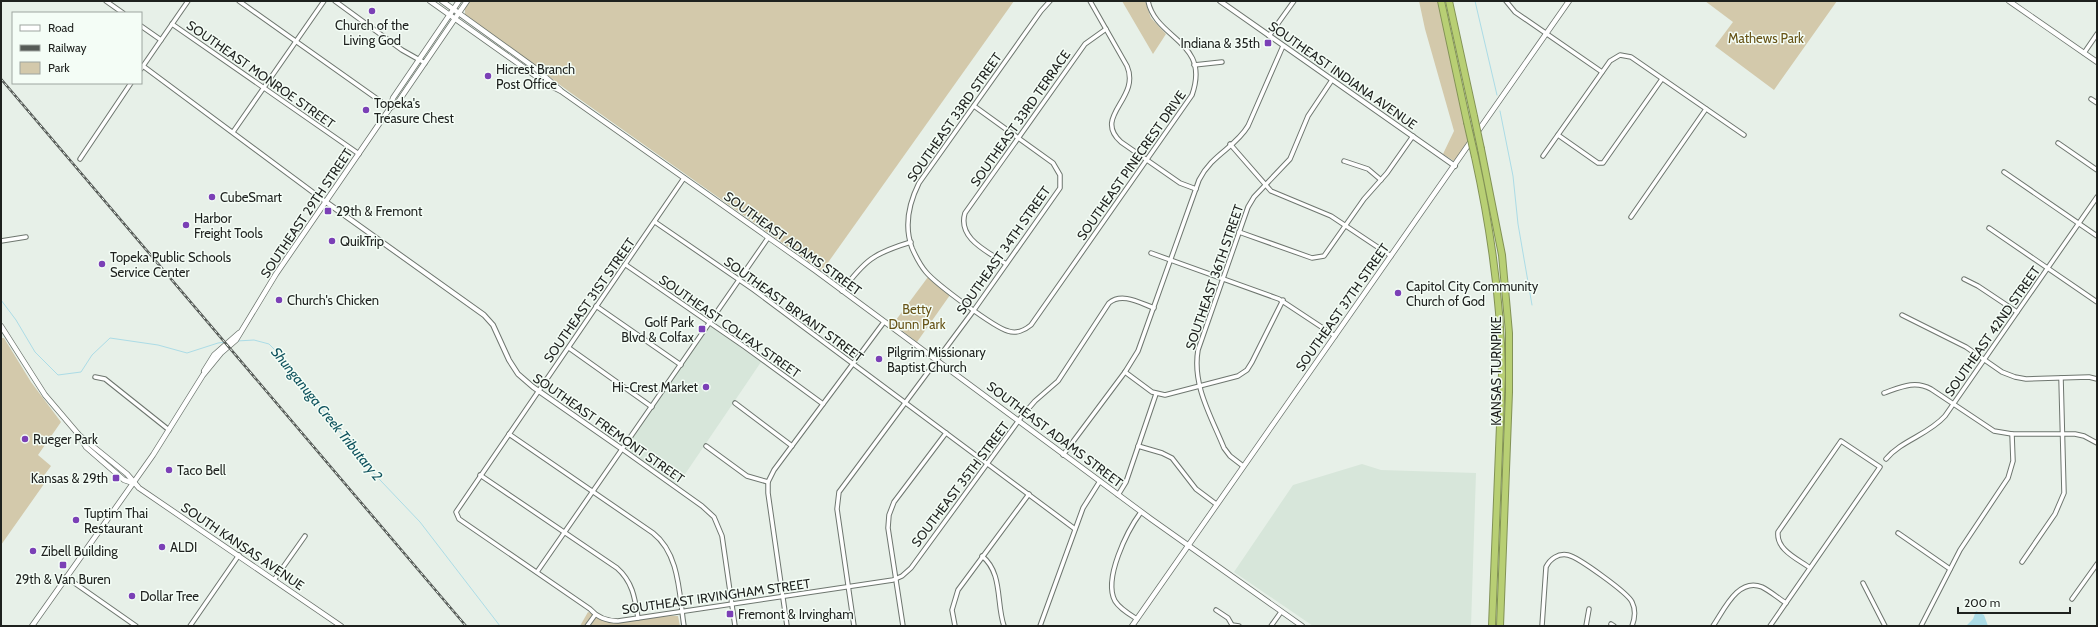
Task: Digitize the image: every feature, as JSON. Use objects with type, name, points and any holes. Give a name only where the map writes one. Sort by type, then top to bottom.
[{"type":"highway","name":"KANSAS TURNPIKE","points":[[1441,1],[1494,252],[1502,338],[1502,374],[1492,626]]},
{"type":"highway","name":"KANSAS TURNPIKE","points":[[1449,1],[1501,249],[1509,333],[1509,392],[1500,626]]},
{"type":"main road","name":"SOUTHEAST ADAMS STREET","points":[[430,1],[547,84],[561,91],[842,291],[1187,546],[1302,626]]},
{"type":"main road","name":"SOUTHEAST ADAMS STREET","points":[[442,1],[535,68],[556,84],[561,91]]},
{"type":"main road","name":"SOUTHEAST 29TH STREET","points":[[32,626],[133,483],[169,430],[203,375],[221,353],[236,340],[276,274],[390,108],[393,98],[459,1]]},
{"type":"main road","name":"SOUTHEAST 29TH STREET","points":[[390,108],[398,102],[468,1]]},
{"type":"main road","name":"SOUTHEAST 37TH STREET","points":[[1132,626],[1216,504],[1570,1]]},
{"type":"main road","points":[[2009,1],[2097,62]]},
{"type":"main road","name":"SOUTH KANSAS AVENUE","points":[[1,326],[45,395],[79,435],[127,474],[133,483],[341,626]]},
{"type":"street","points":[[106,1],[122,12]]},
{"type":"street","points":[[188,1],[142,68],[233,132],[326,202]]},
{"type":"street","points":[[239,1],[390,108]]},
{"type":"street","points":[[233,132],[324,1]]},
{"type":"street","points":[[335,1],[402,50],[425,63]]},
{"type":"street","name":"SOUTHEAST 33RD STREET","points":[[1017,332],[1008,331],[1001,328],[974,310],[927,273],[917,258],[911,242],[909,215],[915,191],[1041,11],[1050,1]]},
{"type":"street","points":[[1090,1],[1126,66],[1130,80],[1127,93],[1113,116],[1112,130],[1121,142],[1180,183],[1196,189]]},
{"type":"street","name":"SOUTHEAST PINECREST DRIVE","points":[[1017,332],[1031,325],[1191,98],[1195,82],[1194,65],[1184,45],[1157,21],[1148,1]]},
{"type":"street","name":"SOUTHEAST INDIANA AVENUE","points":[[1220,1],[1455,166]]},
{"type":"street","points":[[1269,36],[1294,1]]},
{"type":"street","points":[[1506,1],[1515,12],[1602,72]]},
{"type":"street","name":"SOUTHEAST MONROE STREET","points":[[172,24],[359,154]]},
{"type":"street","points":[[142,27],[161,40]]},
{"type":"street","name":"SOUTHEAST 33RD TERRACE","points":[[1006,264],[971,239],[964,227],[966,211],[1085,44],[1106,29]]},
{"type":"street","points":[[2084,53],[2097,34]]},
{"type":"street","points":[[1063,455],[1125,372],[1138,352],[1202,173],[1210,162],[1242,135],[1248,126],[1284,46]]},
{"type":"street","points":[[1543,156],[1613,58],[1624,55],[1631,57],[1744,135]]},
{"type":"street","points":[[1194,65],[1222,62]]},
{"type":"street","points":[[1558,135],[1600,164],[1606,161],[1662,79]]},
{"type":"street","name":"SOUTHEAST 36TH STREET","points":[[1243,466],[1230,456],[1224,448],[1199,387],[1196,370],[1198,350],[1238,232],[1251,201],[1290,160],[1308,116],[1332,80]]},
{"type":"street","points":[[80,159],[130,84]]},
{"type":"street","points":[[2091,99],[2097,103]]},
{"type":"street","points":[[974,106],[1018,138]]},
{"type":"street","points":[[1631,217],[1706,109]]},
{"type":"street","points":[[1238,232],[1318,259],[1328,253],[1364,199],[1381,180],[1413,136]]},
{"type":"street","name":"SOUTHEAST 34TH STREET","points":[[854,626],[837,509],[839,492],[974,310],[1058,192],[1061,179],[1058,170],[1053,163],[1018,138]]},
{"type":"street","points":[[2058,143],[2097,170]]},
{"type":"street","points":[[1230,144],[1264,186],[1278,196],[1326,213],[1347,225],[1391,256]]},
{"type":"street","points":[[1344,161],[1368,169],[1381,180]]},
{"type":"street","points":[[2004,172],[2097,236]]},
{"type":"street","name":"SOUTHEAST 31ST STREET","points":[[456,512],[684,178]]},
{"type":"street","name":"SOUTHEAST 42ND STREET","points":[[1886,459],[1902,444],[1937,424],[1953,405],[2097,197]]},
{"type":"street","name":"SOUTHEAST FREMONT STREET","points":[[326,202],[484,315],[493,325],[513,367],[538,391],[702,506],[714,517],[722,536],[735,626]]},
{"type":"street","name":"SOUTHEAST BRYANT STREET","points":[[655,222],[739,280],[1029,494],[1074,529]]},
{"type":"street","points":[[1989,228],[2097,302]]},
{"type":"street","points":[[3,240],[26,238]]},
{"type":"street","points":[[537,572],[594,492],[622,449],[768,238]]},
{"type":"street","points":[[842,291],[856,272],[874,256],[885,250],[911,242]]},
{"type":"street","points":[[1151,253],[1283,300],[1335,336]]},
{"type":"street","name":"SOUTHEAST COLFAX STREET","points":[[626,265],[823,404]]},
{"type":"street","points":[[1964,279],[1978,286],[2017,312]]},
{"type":"street","name":"SOUTHEAST 35TH STREET","points":[[896,579],[911,568],[1031,405],[1058,381],[1111,302],[1117,298],[1124,298],[1154,308]]},
{"type":"street","points":[[1125,372],[1156,394],[1168,395],[1234,378],[1247,370],[1283,300]]},
{"type":"street","points":[[596,306],[681,365]]},
{"type":"street","points":[[1902,314],[1966,347],[2002,372],[2015,377],[2089,377],[2097,379]]},
{"type":"street","points":[[787,626],[772,532],[768,482],[774,470],[884,322]]},
{"type":"street","points":[[569,348],[652,407]]},
{"type":"street","points":[[95,377],[105,379],[169,430]]},
{"type":"street","points":[[2022,562],[2056,514],[2062,500],[2064,485],[2060,378]]},
{"type":"street","points":[[1884,394],[1904,385],[1920,385],[1929,388],[1989,428],[2012,434],[2062,432],[2084,436],[2097,443]]},
{"type":"street","points":[[1118,495],[1126,482],[1156,394]]},
{"type":"street","points":[[735,403],[792,446]]},
{"type":"street","points":[[903,626],[888,528],[890,511],[894,502],[946,433]]},
{"type":"street","points":[[509,434],[654,533],[667,547],[675,566],[684,626]]},
{"type":"street","points":[[1921,626],[1967,538],[2008,478],[2013,460],[2012,434]]},
{"type":"street","points":[[1770,626],[1880,467],[1841,441],[1780,529],[1778,539],[1781,546],[1810,568]]},
{"type":"street","points":[[706,446],[747,476],[768,482]]},
{"type":"street","points":[[1138,446],[1162,453],[1172,458],[1196,489],[1216,504]]},
{"type":"street","points":[[480,475],[617,568],[626,577],[633,589],[638,618]]},
{"type":"street","points":[[1040,626],[1074,529],[1085,503],[1100,482]]},
{"type":"street","points":[[955,626],[952,610],[956,594],[982,556],[1029,494]]},
{"type":"street","name":"SOUTHEAST IRVINGHAM STREET","points":[[456,512],[459,519],[537,572],[595,615],[612,621],[732,605],[896,579]]},
{"type":"street","points":[[1137,619],[1117,603],[1111,586],[1113,574],[1128,532],[1141,512]]},
{"type":"street","points":[[1898,533],[1950,569]]},
{"type":"street","points":[[274,580],[305,536]]},
{"type":"street","points":[[190,626],[239,555]]},
{"type":"street","points":[[1542,626],[1546,567],[1551,560],[1563,555],[1575,558],[1625,593],[1634,609],[1632,626]]},
{"type":"street","points":[[982,556],[990,563],[994,572],[1004,626]]},
{"type":"street","points":[[2072,599],[2097,564]]},
{"type":"street","points":[[66,577],[136,626]]},
{"type":"street","points":[[1863,583],[1885,626]]},
{"type":"street","points":[[1713,626],[1736,592],[1747,586],[1762,587],[1786,603]]},
{"type":"street","points":[[1586,626],[1589,609]]},
{"type":"street","points":[[1216,610],[1228,618],[1232,626],[1238,626]]},
{"type":"street","points":[[1271,626],[1281,612]]},
{"type":"street","points":[[587,626],[595,615]]},
{"type":"shaded area","points":[[712,327],[761,362],[677,486],[626,448],[708,328]]},
{"type":"shaded area","points":[[1362,464],[1381,470],[1476,473],[1471,626],[1313,626],[1234,572],[1293,485]]},
{"type":"green space","points":[[470,1],[1014,1],[822,271],[571,93],[465,15],[465,8]]},
{"type":"green space","points":[[1122,1],[1145,1],[1151,18],[1166,34],[1153,54]]},
{"type":"green space","points":[[1419,1],[1438,1],[1469,141],[1454,161],[1443,154],[1454,131],[1425,29]]},
{"type":"green space","name":"Mathews Park","points":[[1705,1],[1837,1],[1774,90],[1715,46],[1733,22]]},
{"type":"green space","name":"Betty Dunn Park","points":[[928,277],[950,295],[917,342],[893,324]]},
{"type":"green space","name":"Rueger Park","points":[[1,338],[4,338],[31,382],[61,422],[38,455],[51,466],[40,481],[44,484],[1,545]]},
{"type":"green space","points":[[588,612],[624,620],[678,616],[680,626],[580,626]]},
{"type":"water","points":[[1976,611],[1984,615],[1988,626],[1966,626],[1973,619]]},
{"type":"waterway","points":[[1475,1],[1497,95]]},
{"type":"waterway","points":[[1500,111],[1513,176],[1518,224],[1532,305]]},
{"type":"waterway","name":"Shunganuga Creek Tributary 2","points":[[1,300],[16,320],[35,352],[58,375],[81,372],[92,355],[110,338],[158,345],[187,353],[218,343],[226,342]]},
{"type":"waterway","name":"Shunganuga Creek Tributary 2","points":[[237,341],[254,340],[269,344],[285,360],[362,461],[420,522],[500,626]]},
{"type":"railway","points":[[1,79],[466,626]]},
{"type":"place","name":"Church of the Living God","points":[[372,11]]},
{"type":"place","name":"Indiana & 35th","points":[[1268,43]]},
{"type":"place","name":"Hicrest Branch Post Office","points":[[488,76]]},
{"type":"place","name":"Topeka's Treasure Chest","points":[[366,110]]},
{"type":"place","name":"CubeSmart","points":[[212,197]]},
{"type":"place","name":"29th & Fremont","points":[[328,211]]},
{"type":"place","name":"Harbor Freight Tools","points":[[186,225]]},
{"type":"place","name":"QuikTrip","points":[[332,241]]},
{"type":"place","name":"Topeka Public Schools Service Center","points":[[102,264]]},
{"type":"place","name":"Capitol City Community Church of God","points":[[1398,293]]},
{"type":"place","name":"Church's Chicken","points":[[279,300]]},
{"type":"place","name":"Golf Park Blvd & Colfax","points":[[702,329]]},
{"type":"place","name":"Pilgrim Missionary Baptist Church","points":[[879,359]]},
{"type":"place","name":"Hi-Crest Market","points":[[706,387]]},
{"type":"place","name":"Rueger Park","points":[[25,439]]},
{"type":"place","name":"Taco Bell","points":[[169,470]]},
{"type":"place","name":"Kansas & 29th","points":[[116,478]]},
{"type":"place","name":"Tuptim Thai Restaurant","points":[[76,520]]},
{"type":"place","name":"ALDI","points":[[162,547]]},
{"type":"place","name":"Zibell Building","points":[[33,551]]},
{"type":"place","name":"29th & Van Buren","points":[[63,565]]},
{"type":"place","name":"Dollar Tree","points":[[132,596]]},
{"type":"place","name":"Fremont & Irvingham","points":[[730,614]]}]
